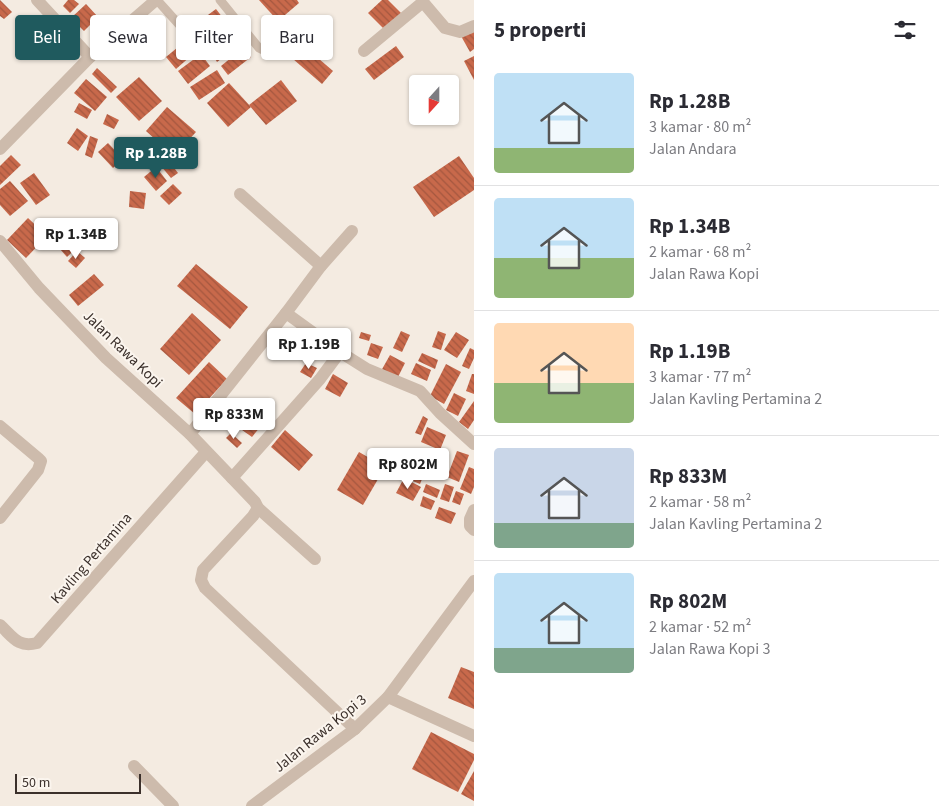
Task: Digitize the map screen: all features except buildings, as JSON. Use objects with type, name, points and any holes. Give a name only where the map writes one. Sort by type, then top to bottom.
[{"type":"street","points":[[0,149],[90,57],[37,0]]},
{"type":"street","points":[[139,15],[157,0]]},
{"type":"street","points":[[364,51],[424,2],[445,28],[460,32],[474,26]]},
{"type":"street","points":[[240,194],[321,266]]},
{"type":"street","points":[[190,434],[321,266],[352,231]]},
{"type":"street","name":"Jalan Rawa Kopi","points":[[0,241],[39,288],[106,358],[190,434],[202,456],[232,478],[255,502],[258,508],[315,559]]},
{"type":"street","points":[[286,313],[367,369],[420,391],[440,413],[474,444]]},
{"type":"street","points":[[232,478],[320,379],[340,352]]},
{"type":"street","points":[[0,426],[41,462],[38,470],[0,518]]},
{"type":"street","name":"Kavling Pertamina","points":[[0,625],[20,643],[28,645],[37,643],[202,456]]},
{"type":"street","points":[[258,508],[253,516],[203,570],[201,580],[205,588],[355,729]]},
{"type":"street","points":[[474,510],[470,519],[470,526],[474,530]]},
{"type":"street","name":"Jalan Rawa Kopi 3","points":[[252,806],[355,729],[388,698],[474,581]]},
{"type":"street","points":[[388,698],[474,736]]},
{"type":"street","points":[[134,766],[173,806]]},
{"type":"lane","points":[[157,0],[176,21]]},
{"type":"lane","points":[[220,0],[261,49]]}]
